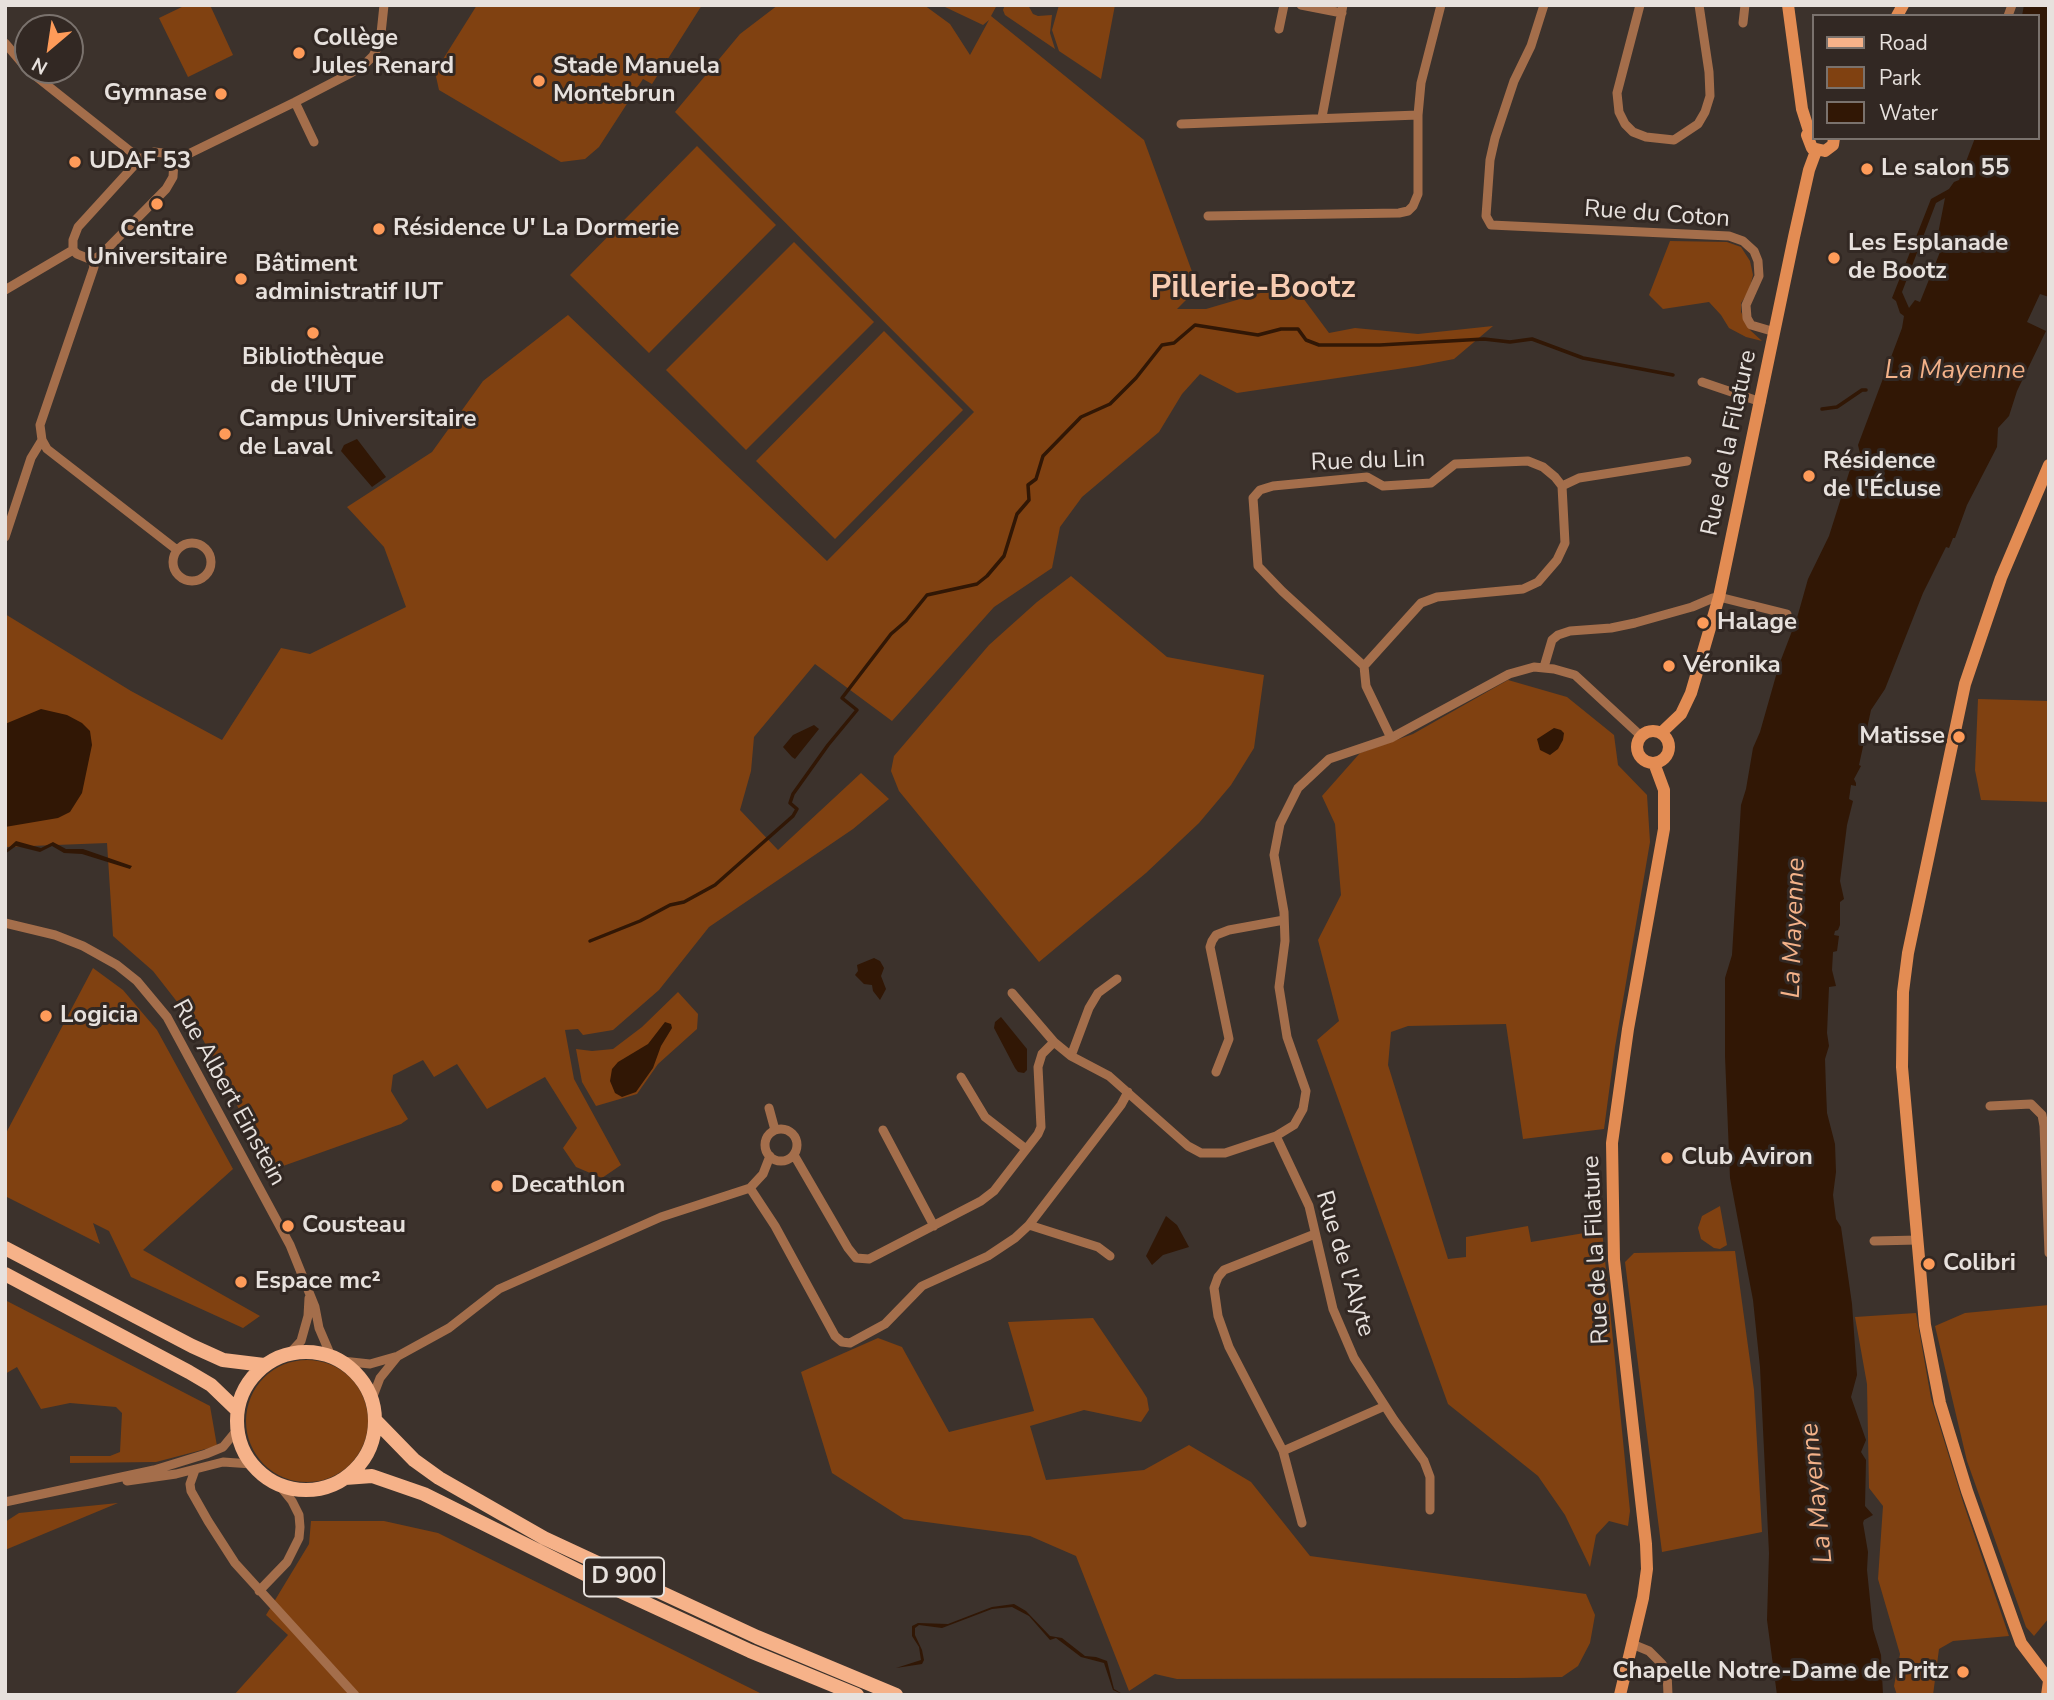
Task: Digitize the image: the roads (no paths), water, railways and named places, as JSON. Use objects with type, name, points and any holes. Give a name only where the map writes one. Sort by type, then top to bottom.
[{"type":"main road","points":[[5,1248],[192,1346],[223,1360],[264,1365]]},
{"type":"main road","points":[[5,1274],[189,1371],[211,1385],[237,1410]]},
{"type":"main road","points":[[318,1352],[336,1359],[360,1377],[372,1399],[376,1421],[372,1443],[362,1463],[345,1478],[330,1486],[313,1490],[295,1490],[264,1476],[242,1448],[237,1430],[237,1410],[251,1377],[264,1365],[290,1353],[318,1352]]},
{"type":"main road","name":"D 900","points":[[376,1421],[414,1460],[439,1478],[544,1538],[757,1637],[896,1695]]},
{"type":"main road","name":"D 900","points":[[345,1478],[372,1476],[424,1493],[611,1587],[750,1651],[857,1695]]},
{"type":"street","points":[[174,161],[351,73],[373,56],[380,44],[384,5]]},
{"type":"street","points":[[1279,29],[1284,5]]},
{"type":"street","points":[[1301,5],[1342,9],[1322,117]]},
{"type":"street","points":[[1208,216],[1408,211],[1417,201],[1418,194],[1418,115],[1421,83],[1441,5]]},
{"type":"street","name":"Rue du Coton","points":[[1544,5],[1495,138],[1490,160],[1486,216],[1491,225],[1729,236],[1743,241],[1754,251],[1759,276],[1746,305],[1746,318],[1751,325],[1775,332]]},
{"type":"street","points":[[1640,5],[1617,93],[1619,112],[1633,132],[1646,137],[1674,140],[1698,124],[1710,96],[1699,5]]},
{"type":"street","points":[[1743,23],[1745,5]]},
{"type":"street","points":[[1788,5],[1801,109],[1811,128],[1807,140],[1816,151],[1829,149],[1833,140]]},
{"type":"street","points":[[46,84],[140,159]]},
{"type":"street","points":[[295,102],[314,142]]},
{"type":"street","points":[[1181,124],[1418,115]]},
{"type":"street","name":"Rue de la Filature","points":[[1661,733],[1681,714],[1691,693],[1719,597],[1809,170],[1816,151]]},
{"type":"street","points":[[73,250],[73,240],[78,227],[140,159],[145,155],[163,153],[174,161]]},
{"type":"street","points":[[73,250],[83,258],[92,260],[101,255],[166,189],[173,177],[174,161]]},
{"type":"street","points":[[5,290],[73,250]]},
{"type":"street","points":[[92,260],[94,267],[40,425],[42,440],[47,449],[177,550]]},
{"type":"street","points":[[1702,382],[1760,402]]},
{"type":"street","points":[[5,537],[31,458],[42,440]]},
{"type":"street","name":"Rue du Lin","points":[[1364,666],[1258,566],[1253,498],[1260,490],[1273,486],[1367,477],[1383,486],[1431,483],[1455,464],[1528,461],[1543,467],[1562,486]]},
{"type":"street","points":[[1391,738],[1366,686],[1364,666],[1409,614],[1421,603],[1437,597],[1522,589],[1538,582],[1557,560],[1565,542],[1562,486],[1579,478],[1688,461]]},
{"type":"street","points":[[2047,1695],[2049,1681],[2021,1643],[1967,1490],[1940,1403],[1925,1325],[1902,1067],[1903,992],[1908,953],[1965,684],[2001,578],[2049,465]]},
{"type":"street","points":[[191,543],[206,549],[211,559],[207,575],[198,581],[181,578],[173,565],[177,550],[191,543]]},
{"type":"street","points":[[1545,667],[1552,640],[1558,635],[1570,631],[1635,623],[1719,597],[1787,614]]},
{"type":"street","points":[[1012,993],[1054,1042],[1071,1056],[1109,1076],[1188,1146],[1201,1153],[1225,1153],[1276,1136],[1294,1125],[1303,1109],[1306,1091],[1287,1037],[1279,986],[1285,941],[1274,855],[1280,824],[1298,788],[1329,759],[1391,738],[1523,669],[1545,667],[1575,675],[1641,736]]},
{"type":"street","points":[[1650,731],[1661,733],[1667,739],[1668,752],[1663,759],[1654,763],[1644,760],[1638,751],[1641,736],[1650,731]]},
{"type":"street","name":"Rue de la Filature","points":[[1620,1695],[1647,1569],[1614,1261],[1612,1143],[1628,1029],[1664,829],[1664,790],[1654,763]]},
{"type":"street","points":[[1216,1072],[1229,1039],[1210,947],[1212,941],[1216,935],[1229,930],[1284,920]]},
{"type":"street","name":"Rue Albert Einstein","points":[[5,923],[55,935],[83,946],[117,965],[137,981],[167,1017],[290,1245],[315,1307],[323,1339],[336,1359]]},
{"type":"street","points":[[1071,1056],[1089,1008],[1098,993],[1117,979]]},
{"type":"street","points":[[794,1155],[848,1248],[856,1258],[869,1259],[991,1194],[1041,1127],[1038,1067],[1042,1054],[1054,1042]]},
{"type":"street","points":[[961,1077],[985,1117],[1027,1149]]},
{"type":"street","points":[[750,1188],[775,1226],[835,1336],[842,1342],[850,1343],[886,1324],[922,1286],[988,1255],[1015,1238],[1121,1105],[1128,1092]]},
{"type":"street","points":[[1990,1106],[2031,1104],[2042,1115],[2045,1126],[2049,1253]]},
{"type":"street","points":[[769,1108],[775,1130]]},
{"type":"street","points":[[336,1359],[370,1364],[398,1356],[449,1328],[499,1289],[661,1217],[750,1188],[763,1174],[770,1156],[765,1142],[770,1133],[785,1129],[794,1135],[798,1145],[794,1155],[780,1161],[770,1156]]},
{"type":"street","points":[[883,1130],[934,1226]]},
{"type":"street","name":"Rue de l'Alyte","points":[[1276,1136],[1309,1206],[1333,1309],[1354,1358],[1424,1461],[1430,1477],[1430,1510]]},
{"type":"street","points":[[1028,1225],[1098,1247],[1110,1256]]},
{"type":"street","points":[[1302,1522],[1283,1451],[1229,1348],[1218,1316],[1214,1288],[1218,1276],[1224,1270],[1315,1234]]},
{"type":"street","points":[[1874,1241],[1918,1240]]},
{"type":"street","name":"Rue Albert Einstein","points":[[290,1353],[301,1341],[308,1316],[309,1299],[305,1283]]},
{"type":"street","points":[[372,1399],[380,1378],[398,1356]]},
{"type":"street","points":[[1283,1451],[1385,1406]]},
{"type":"street","points":[[5,1502],[154,1470],[206,1454],[223,1447],[237,1430]]},
{"type":"street","points":[[74,1488],[195,1470],[223,1462],[252,1464]]},
{"type":"street","points":[[195,1470],[190,1484],[191,1491],[235,1563],[355,1695]]},
{"type":"street","points":[[259,1591],[287,1562],[299,1538],[299,1515],[279,1485]]},
{"type":"street","points":[[1632,1644],[1649,1651],[1662,1664],[1667,1672],[1668,1695]]},
{"type":"water","name":"La Mayenne","points":[[2024,5],[2049,5],[2049,297],[2040,294],[2027,322],[2046,331],[2017,391],[2009,416],[1998,428],[1997,447],[1967,505],[1955,538],[1949,548],[1946,547],[1923,593],[1885,689],[1871,710],[1859,765],[1861,766],[1854,779],[1856,786],[1851,785],[1849,799],[1853,801],[1840,881],[1844,899],[1840,902],[1840,925],[1834,935],[1839,936],[1837,951],[1833,952],[1832,970],[1836,986],[1829,987],[1829,1046],[1825,1059],[1827,1113],[1835,1144],[1833,1195],[1836,1219],[1841,1227],[1852,1304],[1857,1375],[1851,1397],[1866,1440],[1861,1452],[1866,1460],[1865,1506],[1873,1515],[1863,1523],[1868,1552],[1867,1570],[1873,1629],[1881,1655],[1883,1695],[1777,1695],[1767,1620],[1769,1553],[1760,1367],[1753,1300],[1730,1178],[1725,1056],[1725,978],[1732,955],[1741,805],[1753,748],[1808,579],[1829,536],[1853,460],[1860,453],[1858,445],[1902,328],[1904,316],[1892,298],[1931,199],[1959,180],[1974,140],[2040,140],[2040,14],[2022,14]],"holes":[[[1945,198],[1937,239],[1944,242],[1920,302],[1915,300],[1909,308],[1902,292],[1936,203]]]},
{"type":"water","points":[[357,439],[386,477],[372,487],[341,451],[344,445]]},
{"type":"water","points":[[41,709],[67,715],[90,731],[92,745],[82,793],[70,812],[58,818],[5,827],[5,724]]},
{"type":"water","points":[[814,725],[819,729],[795,759],[783,747],[793,735]]},
{"type":"water","points":[[1554,728],[1564,733],[1563,740],[1558,749],[1550,755],[1540,750],[1537,739]]},
{"type":"water","points":[[16,841],[41,848],[53,842],[66,849],[83,849],[132,866],[130,869],[82,854],[64,853],[52,846],[40,852],[16,846],[5,854]]},
{"type":"water","points":[[874,958],[880,961],[884,968],[881,976],[886,989],[880,1000],[872,985],[864,984],[855,975],[858,971],[857,965]]},
{"type":"water","points":[[1001,1017],[1027,1049],[1027,1070],[1024,1073],[1015,1068],[994,1028],[995,1022]]},
{"type":"water","points":[[665,1022],[671,1024],[672,1028],[661,1046],[653,1068],[636,1092],[622,1097],[615,1093],[610,1081],[612,1069],[618,1062],[648,1044]]},
{"type":"water","points":[[1166,1216],[1177,1225],[1189,1247],[1163,1255],[1152,1265],[1146,1256]]},
{"type":"water","points":[[1014,1604],[1026,1611],[1050,1636],[1062,1638],[1085,1656],[1107,1661],[1114,1689],[1124,1695],[1113,1690],[1104,1663],[1081,1657],[1056,1638],[1050,1640],[1029,1616],[1012,1607],[992,1609],[942,1628],[919,1625],[915,1628],[915,1635],[922,1650],[922,1664],[896,1668],[921,1660],[919,1647],[912,1636],[912,1626],[918,1623],[948,1624],[992,1607]]},
{"type":"waterway","points":[[590,941],[640,921],[670,905],[684,902],[715,885],[793,816],[797,809],[790,803],[793,794],[857,710],[842,698],[891,634],[906,621],[927,595],[977,584],[987,576],[1004,556],[1017,514],[1029,500],[1028,485],[1036,479],[1043,456],[1081,417],[1110,404],[1136,378],[1162,345],[1174,343],[1195,325],[1258,335],[1281,329],[1298,329],[1306,340],[1319,345],[1380,345],[1484,339],[1510,342],[1532,339],[1583,358],[1673,375]]},
{"type":"waterway","points":[[1822,409],[1837,407],[1866,390]]},
{"type":"place","name":"Collège Jules Renard","points":[[299,53]]},
{"type":"place","name":"Stade Manuela Montebrun","points":[[539,81]]},
{"type":"place","name":"Gymnase","points":[[221,94]]},
{"type":"place","name":"UDAF 53","points":[[75,162]]},
{"type":"place","name":"Le salon 55","points":[[1867,169]]},
{"type":"place","name":"Centre Universitaire","points":[[157,204]]},
{"type":"place","name":"Résidence U' La Dormerie","points":[[379,229]]},
{"type":"place","name":"Les Esplanade de Bootz","points":[[1834,258]]},
{"type":"place","name":"Bâtiment administratif IUT","points":[[241,279]]},
{"type":"place","name":"Bibliothèque de l'IUT","points":[[313,333]]},
{"type":"place","name":"Campus Universitaire de Laval","points":[[225,434]]},
{"type":"place","name":"Résidence de l'Écluse","points":[[1809,476]]},
{"type":"place","name":"Halage","points":[[1703,623]]},
{"type":"place","name":"Véronika","points":[[1669,666]]},
{"type":"place","name":"Matisse","points":[[1959,737]]},
{"type":"place","name":"Logicia","points":[[46,1016]]},
{"type":"place","name":"Club Aviron","points":[[1667,1158]]},
{"type":"place","name":"Decathlon","points":[[497,1186]]},
{"type":"place","name":"Cousteau","points":[[288,1226]]},
{"type":"place","name":"Colibri","points":[[1929,1264]]},
{"type":"place","name":"Espace mc²","points":[[241,1282]]},
{"type":"place","name":"Chapelle Notre-Dame de Pritz","points":[[1963,1672]]},
{"type":"district","name":"Pillerie-Bootz","points":[[1253,289]]}]
